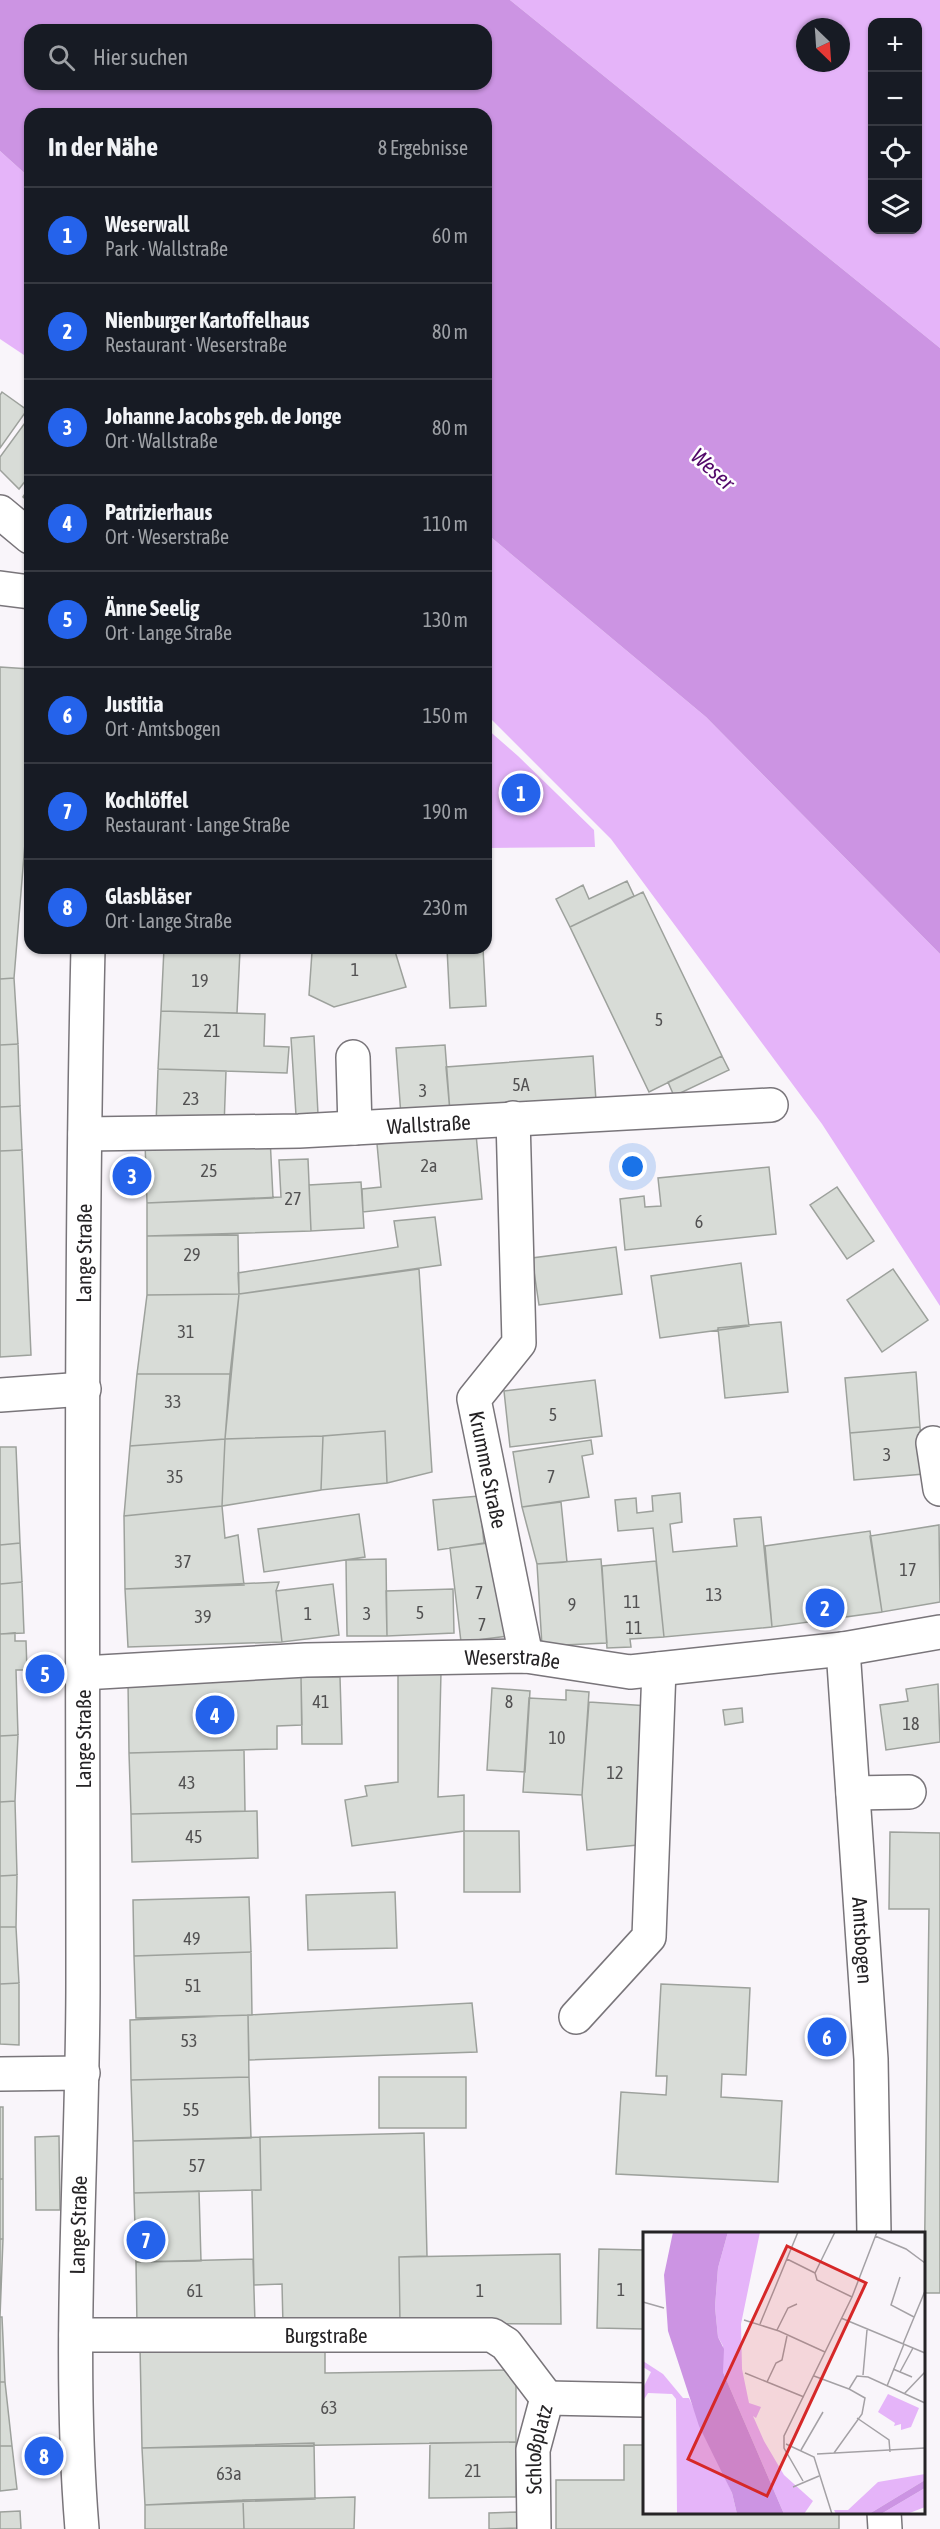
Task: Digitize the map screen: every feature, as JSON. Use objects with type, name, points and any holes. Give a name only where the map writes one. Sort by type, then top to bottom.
[{"type":"street","points":[[0,512],[24,532]]},
{"type":"street","points":[[0,588],[24,591]]},
{"type":"street","name":"Lange Straße","points":[[82,2529],[79,2498],[76,2335],[83,2073],[81,1476],[84,1389],[88,954]]},
{"type":"street","points":[[353,1058],[355,1128]]},
{"type":"street","name":"Wallstraße","points":[[85,1134],[288,1131],[771,1105]]},
{"type":"street","name":"Krumme Straße","points":[[513,1118],[519,1343],[474,1399],[526,1656]]},
{"type":"street","points":[[0,1395],[84,1389]]},
{"type":"street","points":[[933,1443],[940,1489]]},
{"type":"street","name":"Weserstraße","points":[[83,1673],[306,1660],[526,1656],[630,1672],[843,1649],[940,1632]]},
{"type":"street","name":"Amtsbogen","points":[[843,1649],[871,2059],[874,2232]]},
{"type":"street","points":[[576,2018],[649,1937],[659,1669]]},
{"type":"street","points":[[853,1793],[909,1792]]},
{"type":"street","points":[[0,2074],[83,2073]]},
{"type":"street","name":"Burgstraße","points":[[76,2335],[492,2335],[506,2344],[547,2398]]},
{"type":"street","name":"Schloßplatz","points":[[534,2529],[533,2450],[547,2398],[643,2400]]},
{"type":"street","points":[[884,2514],[885,2529]]},
{"type":"shaded area","points":[[510,0],[940,0],[940,348]]},
{"type":"shaded area","points":[[0,151],[24,173],[24,355],[0,339]]},
{"type":"shaded area","points":[[492,538],[706,717],[940,954],[940,1306],[822,1124],[611,839],[492,720]]},
{"type":"shaded area","points":[[492,733],[594,830],[595,847],[492,848]]},
{"type":"water","name":"Weser","points":[[0,0],[510,0],[940,348],[940,954],[706,717],[492,538],[492,108],[24,108],[24,173],[0,151]]},
{"type":"building","points":[[2,392],[24,408],[24,414],[0,448],[0,395]]},
{"type":"building","points":[[24,424],[24,483],[19,489],[0,470],[0,457]]},
{"type":"building","points":[[0,667],[24,669],[24,856],[14,978],[0,979]]},
{"type":"building","points":[[627,881],[634,896],[570,927],[556,899],[583,885],[589,899]]},
{"type":"building","points":[[643,892],[722,1056],[649,1092],[570,927]]},
{"type":"building","points":[[164,954],[240,954],[237,1013],[161,1011]]},
{"type":"building","points":[[312,954],[396,954],[406,987],[334,1007],[309,995]]},
{"type":"building","points":[[447,954],[483,954],[486,1006],[450,1008]]},
{"type":"building","points":[[14,978],[18,1044],[0,1045],[0,979]]},
{"type":"building","points":[[161,1011],[265,1014],[264,1046],[289,1047],[287,1073],[158,1069]]},
{"type":"building","points":[[314,1036],[318,1114],[296,1115],[291,1038]]},
{"type":"building","points":[[18,1044],[20,1106],[0,1107],[0,1045]]},
{"type":"building","points":[[445,1045],[450,1112],[401,1116],[396,1048]]},
{"type":"building","points":[[593,1056],[596,1101],[450,1112],[446,1067]]},
{"type":"building","points":[[722,1056],[729,1070],[674,1096],[668,1082]]},
{"type":"building","points":[[158,1069],[226,1071],[224,1127],[156,1125]]},
{"type":"building","points":[[20,1106],[22,1150],[0,1151],[0,1107]]},
{"type":"building","points":[[476,1134],[482,1199],[363,1212],[362,1189],[381,1187],[377,1144]]},
{"type":"building","points":[[270,1137],[273,1198],[147,1203],[145,1142]]},
{"type":"building","points":[[22,1150],[31,1355],[0,1357],[0,1151]]},
{"type":"building","points":[[308,1159],[311,1231],[147,1236],[147,1203],[281,1197],[279,1160]]},
{"type":"building","points":[[769,1167],[776,1234],[625,1250],[620,1199],[644,1196],[645,1207],[661,1206],[658,1178]]},
{"type":"building","points":[[361,1182],[364,1228],[311,1231],[309,1185]]},
{"type":"building","points":[[837,1187],[874,1241],[847,1259],[810,1205]]},
{"type":"building","points":[[435,1217],[441,1265],[239,1294],[238,1273],[398,1247],[394,1221]]},
{"type":"building","points":[[238,1235],[239,1294],[147,1295],[147,1236]]},
{"type":"building","points":[[616,1247],[622,1294],[539,1305],[532,1258]]},
{"type":"building","points":[[741,1263],[749,1326],[660,1338],[651,1276]]},
{"type":"building","points":[[419,1269],[432,1472],[387,1483],[385,1431],[323,1436],[225,1439],[239,1294]]},
{"type":"building","points":[[893,1269],[928,1320],[882,1352],[847,1300]]},
{"type":"building","points":[[239,1294],[230,1374],[137,1374],[147,1295]]},
{"type":"building","points":[[781,1322],[788,1392],[725,1398],[718,1328]]},
{"type":"building","points":[[916,1372],[920,1427],[850,1433],[845,1378]]},
{"type":"building","points":[[137,1374],[230,1374],[225,1439],[130,1446]]},
{"type":"building","points":[[595,1380],[602,1436],[510,1447],[504,1391]]},
{"type":"building","points":[[920,1427],[924,1474],[854,1480],[850,1433]]},
{"type":"building","points":[[385,1431],[387,1483],[321,1490],[323,1436]]},
{"type":"building","points":[[323,1436],[321,1490],[222,1506],[225,1439]]},
{"type":"building","points":[[225,1439],[222,1506],[124,1516],[130,1446]]},
{"type":"building","points":[[591,1440],[593,1454],[582,1456],[589,1497],[522,1507],[513,1452]]},
{"type":"building","points":[[0,1447],[16,1447],[20,1543],[0,1545]]},
{"type":"building","points":[[680,1493],[682,1522],[670,1524],[673,1552],[737,1546],[734,1519],[761,1517],[772,1627],[664,1637],[653,1528],[618,1531],[615,1500],[636,1498],[637,1513],[653,1511],[652,1496]]},
{"type":"building","points":[[479,1496],[484,1543],[438,1550],[433,1500]]},
{"type":"building","points":[[561,1502],[567,1562],[537,1564],[522,1507]]},
{"type":"building","points":[[222,1506],[225,1538],[238,1535],[244,1585],[125,1589],[124,1516]]},
{"type":"building","points":[[359,1514],[365,1557],[264,1572],[258,1529]]},
{"type":"building","points":[[939,1525],[940,1602],[882,1612],[870,1536]]},
{"type":"building","points":[[870,1531],[882,1612],[772,1627],[765,1546]]},
{"type":"building","points":[[496,1542],[508,1636],[461,1642],[450,1548]]},
{"type":"building","points":[[20,1543],[22,1582],[0,1584],[0,1545]]},
{"type":"building","points":[[386,1559],[387,1636],[347,1636],[346,1560]]},
{"type":"building","points":[[601,1559],[607,1643],[542,1646],[537,1564]]},
{"type":"building","points":[[656,1561],[664,1637],[630,1639],[631,1647],[607,1648],[602,1566]]},
{"type":"building","points":[[22,1582],[24,1633],[0,1634],[0,1584]]},
{"type":"building","points":[[279,1582],[276,1591],[282,1642],[128,1647],[125,1589]]},
{"type":"building","points":[[333,1584],[339,1635],[282,1642],[276,1591]]},
{"type":"building","points":[[453,1589],[454,1633],[387,1636],[386,1591]]},
{"type":"building","points":[[15,1633],[15,1641],[26,1641],[27,1670],[16,1670],[18,1735],[0,1736],[0,1634]]},
{"type":"building","points":[[441,1672],[438,1797],[464,1795],[464,1831],[352,1846],[345,1800],[367,1796],[365,1786],[398,1782],[398,1673]]},
{"type":"building","points":[[301,1677],[340,1677],[342,1744],[302,1744]]},
{"type":"building","points":[[301,1677],[302,1725],[277,1726],[277,1749],[129,1753],[128,1682]]},
{"type":"building","points":[[938,1684],[940,1742],[886,1750],[880,1705],[908,1701],[906,1689]]},
{"type":"building","points":[[492,1688],[530,1691],[525,1772],[487,1770]]},
{"type":"building","points":[[566,1690],[589,1692],[582,1795],[523,1792],[529,1698],[566,1700]]},
{"type":"building","points":[[589,1702],[649,1706],[648,1844],[587,1850],[582,1795]]},
{"type":"building","points":[[742,1708],[743,1722],[725,1725],[723,1710]]},
{"type":"building","points":[[18,1735],[15,1801],[0,1802],[0,1736]]},
{"type":"building","points":[[244,1750],[245,1811],[131,1814],[129,1753]]},
{"type":"building","points":[[15,1801],[17,1875],[0,1876],[0,1802]]},
{"type":"building","points":[[257,1811],[258,1858],[132,1862],[131,1814]]},
{"type":"building","points":[[464,1831],[519,1831],[520,1892],[464,1892]]},
{"type":"building","points":[[890,1832],[940,1833],[940,2293],[925,2293],[929,1909],[889,1909]]},
{"type":"building","points":[[17,1875],[16,1927],[0,1927],[0,1876]]},
{"type":"building","points":[[395,1892],[397,1948],[308,1950],[306,1895]]},
{"type":"building","points":[[249,1897],[251,1952],[134,1956],[133,1900]]},
{"type":"building","points":[[0,1927],[16,1927],[19,1983],[0,1984]]},
{"type":"building","points":[[251,1952],[252,2015],[136,2018],[134,1956]]},
{"type":"building","points":[[19,1983],[19,2045],[0,2044],[0,1984]]},
{"type":"building","points":[[661,1984],[750,1988],[746,2075],[722,2074],[721,2097],[782,2101],[778,2182],[616,2174],[621,2092],[666,2095],[667,2076],[656,2076]]},
{"type":"building","points":[[472,2003],[477,2052],[249,2060],[248,2015]]},
{"type":"building","points":[[248,2015],[249,2077],[131,2080],[130,2020]]},
{"type":"building","points":[[249,2077],[251,2138],[133,2141],[131,2080]]},
{"type":"building","points":[[379,2077],[466,2077],[466,2128],[379,2128]]},
{"type":"building","points":[[0,2107],[3,2107],[3,2179],[0,2179]]},
{"type":"building","points":[[424,2133],[427,2256],[399,2257],[400,2323],[283,2326],[282,2284],[254,2285],[252,2190],[261,2190],[260,2137]]},
{"type":"building","points":[[59,2136],[60,2210],[36,2210],[35,2137]]},
{"type":"building","points":[[260,2137],[261,2190],[134,2193],[133,2141]]},
{"type":"building","points":[[0,2179],[3,2179],[3,2239],[0,2239]]},
{"type":"building","points":[[199,2191],[201,2261],[136,2262],[134,2193]]},
{"type":"building","points":[[0,2239],[3,2239],[0,2317]]},
{"type":"building","points":[[599,2249],[643,2250],[643,2329],[597,2328]]},
{"type":"building","points":[[560,2254],[561,2324],[400,2323],[399,2257]]},
{"type":"building","points":[[253,2259],[255,2323],[137,2326],[136,2262]]},
{"type":"building","points":[[0,2317],[2,2317],[5,2382],[0,2382]]},
{"type":"building","points":[[325,2343],[325,2373],[516,2370],[516,2442],[142,2448],[140,2346]]},
{"type":"building","points":[[0,2382],[5,2382],[12,2446],[0,2446]]},
{"type":"building","points":[[516,2442],[516,2497],[429,2498],[430,2443]]},
{"type":"building","points":[[314,2443],[315,2499],[145,2505],[142,2448]]},
{"type":"building","points":[[624,2445],[643,2445],[643,2514],[839,2514],[839,2529],[556,2529],[556,2480],[624,2480]]},
{"type":"building","points":[[0,2446],[12,2446],[17,2489],[0,2491]]},
{"type":"building","points":[[355,2497],[354,2529],[244,2529],[243,2500]]},
{"type":"building","points":[[243,2500],[244,2529],[145,2529],[145,2505]]},
{"type":"building","points":[[20,2511],[21,2529],[0,2529],[0,2512]]},
{"type":"building","points":[[519,2512],[519,2528],[489,2529],[489,2513]]},
{"type":"place","name":"Weserwall","points":[[521,793]]},
{"type":"place","name":"Johanne Jacobs geb. de Jonge","points":[[132,1176]]},
{"type":"place","name":"Nienburger Kartoffelhaus","points":[[825,1608]]},
{"type":"place","name":"Änne Seelig","points":[[45,1674]]},
{"type":"place","name":"Patrizierhaus","points":[[215,1715]]},
{"type":"place","name":"Justitia","points":[[827,2037]]},
{"type":"place","name":"Kochlöffel","points":[[146,2240]]},
{"type":"place","name":"Glasbläser","points":[[44,2456]]}]
